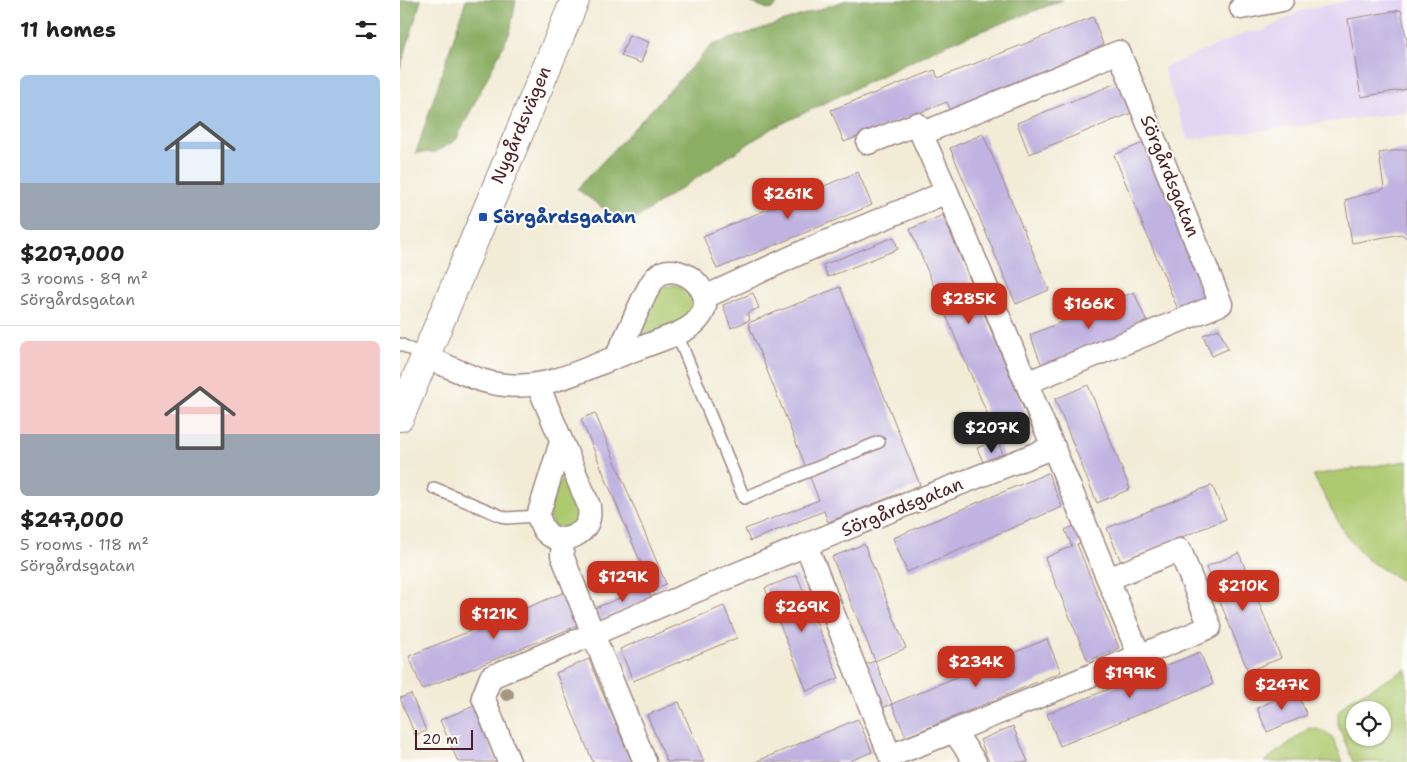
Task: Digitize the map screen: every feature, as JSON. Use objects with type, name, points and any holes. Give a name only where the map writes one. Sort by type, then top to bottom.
[{"type":"street","name":"Nygårdsvägen","points":[[400,417],[574,0]]},
{"type":"street","points":[[1242,8],[1282,0]]},
{"type":"street","name":"Sörgårdsgatan","points":[[921,134],[1119,52],[1222,304],[1026,383]]},
{"type":"street","points":[[868,143],[917,124],[1054,447],[1139,655]]},
{"type":"street","points":[[705,297],[807,250],[947,192]]},
{"type":"street","points":[[424,356],[485,381],[519,386],[538,385],[564,378],[687,329],[704,313],[705,297],[698,284],[685,273],[670,271],[657,275],[646,291],[616,357]]},
{"type":"street","points":[[538,385],[589,506],[589,518],[585,528],[575,537],[562,539],[551,537],[543,529],[538,516],[561,442]]},
{"type":"street","name":"Sörgårdsgatan","points":[[509,762],[483,697],[491,676],[872,518],[1054,447]]},
{"type":"street","points":[[562,539],[562,555],[645,762]]},
{"type":"street","points":[[806,545],[884,760],[1210,627],[1180,550],[1108,580]]},
{"type":"street","points":[[954,731],[975,762]]},
{"type":"lane","points":[[677,334],[744,498],[879,442]]},
{"type":"lane","points":[[400,344],[424,356]]},
{"type":"lane","points":[[434,488],[506,518],[538,516]]},
{"type":"shaded area","points":[[1350,0],[1407,0],[1407,112],[1188,140],[1163,68],[1248,32],[1263,31],[1300,11]]},
{"type":"green space","points":[[400,0],[421,0],[400,69]]},
{"type":"green space","points":[[466,0],[516,0],[510,32],[456,140],[436,152],[416,153]]},
{"type":"green space","points":[[745,0],[782,0],[770,10]]},
{"type":"green space","points":[[847,0],[1063,0],[947,44],[769,130],[626,225],[577,189],[712,45]]},
{"type":"green space","points":[[673,285],[685,288],[688,291],[692,299],[690,315],[682,321],[641,338],[639,333],[657,293],[664,287]]},
{"type":"green space","points":[[1407,461],[1407,584],[1368,560],[1346,536],[1313,475]]},
{"type":"green space","points":[[564,473],[576,498],[578,518],[576,524],[562,527],[554,525],[550,520],[550,512]]},
{"type":"green space","points":[[1407,669],[1407,762],[1353,762],[1347,746],[1391,746],[1391,701],[1348,701]]},
{"type":"green space","points":[[1346,703],[1346,745],[1338,725],[1338,712]]},
{"type":"green space","points":[[1309,728],[1324,731],[1332,738],[1343,762],[1264,762]]},
{"type":"building","points":[[1401,10],[1407,42],[1407,89],[1361,97],[1348,19]]},
{"type":"building","points":[[1093,17],[1105,50],[951,111],[947,102],[844,142],[831,110],[935,70],[938,78]]},
{"type":"building","points":[[629,35],[649,42],[641,63],[621,56]]},
{"type":"building","points":[[1122,81],[1134,112],[1029,154],[1017,123]]},
{"type":"building","points":[[983,134],[1049,290],[1016,304],[950,148]]},
{"type":"building","points":[[1148,141],[1213,298],[1179,312],[1114,155]]},
{"type":"building","points":[[1407,149],[1407,238],[1401,234],[1352,243],[1345,200],[1384,189],[1379,153]]},
{"type":"building","points":[[858,172],[872,205],[717,269],[703,236]]},
{"type":"building","points":[[943,215],[1029,421],[996,435],[910,229]]},
{"type":"building","points":[[894,237],[898,249],[828,277],[823,265]]},
{"type":"building","points":[[840,287],[920,485],[828,522],[824,511],[750,541],[745,529],[819,500],[748,323]]},
{"type":"building","points":[[1134,292],[1148,325],[1043,368],[1030,335]]},
{"type":"building","points":[[753,293],[759,308],[747,313],[750,320],[731,328],[723,305]]},
{"type":"building","points":[[1219,329],[1228,349],[1212,356],[1203,335]]},
{"type":"building","points":[[1088,385],[1130,489],[1097,503],[1055,399]]},
{"type":"building","points":[[595,413],[666,584],[652,590],[581,419]]},
{"type":"building","points":[[997,440],[1006,461],[986,469],[977,448]]},
{"type":"building","points":[[1048,473],[1062,507],[907,572],[893,538]]},
{"type":"building","points":[[1212,485],[1226,519],[1121,562],[1107,528]]},
{"type":"building","points":[[1076,525],[1083,542],[1077,544],[1119,648],[1088,661],[1045,558],[1072,546],[1065,530]]},
{"type":"building","points":[[864,544],[906,648],[875,661],[832,557]]},
{"type":"building","points":[[1239,553],[1281,658],[1248,671],[1206,567]]},
{"type":"building","points":[[797,575],[839,678],[807,691],[765,588]]},
{"type":"building","points":[[647,587],[651,598],[600,620],[595,608]]},
{"type":"building","points":[[565,592],[579,625],[422,689],[409,656]]},
{"type":"building","points":[[724,606],[737,638],[633,681],[620,649]]},
{"type":"building","points":[[1047,639],[1061,672],[906,737],[892,704]]},
{"type":"building","points":[[1200,652],[1213,684],[1060,746],[1047,714]]},
{"type":"building","points":[[589,659],[632,762],[593,762],[556,673]]},
{"type":"building","points":[[875,661],[892,704],[882,708],[864,665]]},
{"type":"building","points":[[1296,690],[1307,715],[1267,732],[1257,708]]},
{"type":"building","points":[[411,694],[426,731],[415,735],[400,698]]},
{"type":"building","points":[[679,702],[704,762],[667,762],[647,715]]},
{"type":"building","points":[[474,706],[497,762],[458,762],[440,720]]},
{"type":"building","points":[[858,719],[872,752],[848,762],[755,762]]},
{"type":"building","points":[[1013,726],[1028,762],[989,762],[980,740]]},
{"type":"place","name":"Sörgårdsgatan","points":[[483,217]]}]
